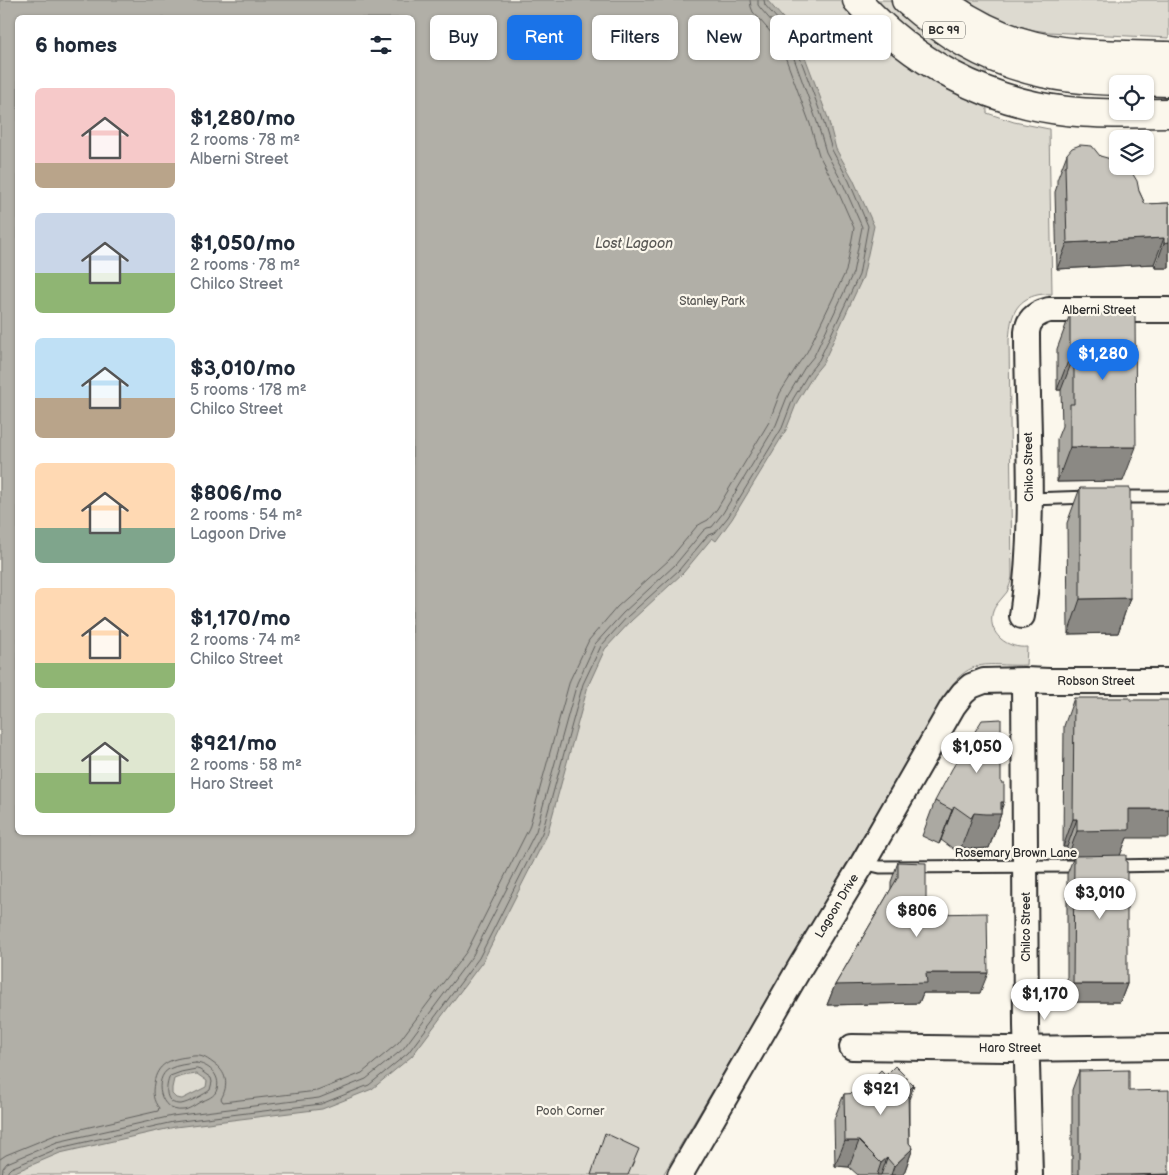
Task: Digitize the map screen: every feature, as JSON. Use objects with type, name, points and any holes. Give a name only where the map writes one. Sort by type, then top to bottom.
[{"type":"highway","name":"BC 99","points":[[906,0],[960,40],[989,43],[1029,70],[1056,76],[1086,79],[1169,82]]},
{"type":"highway","points":[[940,0],[970,20],[989,43],[1021,42],[1055,50],[1086,53],[1169,56]]},
{"type":"highway","name":"BC 99","points":[[863,6],[890,32],[925,59],[962,81],[990,93],[1024,104],[1053,110],[1083,113],[1169,114]]},
{"type":"street","name":"Alberni Street","points":[[1032,319],[1049,310],[1169,310]]},
{"type":"street","name":"Chilco Street","points":[[1022,616],[1026,587],[1030,499],[1027,332],[1029,322],[1032,319]]},
{"type":"street","name":"Chilco Street","points":[[1024,680],[1026,1048],[1030,1175]]},
{"type":"street","name":"Robson Street","points":[[1024,680],[1169,681]]},
{"type":"street","name":"Lagoon Drive","points":[[680,1175],[799,968],[864,862],[953,706],[971,686],[984,681],[1024,680]]},
{"type":"street","name":"Haro Street","points":[[852,1048],[1169,1047]]},
{"type":"lane","points":[[1030,499],[1169,497]]},
{"type":"lane","name":"Rosemary Brown Lane","points":[[864,862],[880,867],[1169,865]]},
{"type":"green space","name":"Stanley Park","points":[[0,0],[1169,0],[1169,38],[1048,32],[1001,21],[986,68],[987,113],[1014,122],[1049,129],[1052,294],[1034,296],[1019,305],[1012,319],[1009,340],[1012,577],[1007,592],[992,613],[992,623],[1001,639],[1013,646],[1027,647],[1026,665],[977,666],[960,676],[952,685],[663,1175],[0,1175]]},
{"type":"water","name":"Lost Lagoon","points":[[0,0],[767,0],[780,15],[770,15],[770,60],[806,60],[828,118],[836,149],[853,179],[874,226],[863,277],[823,363],[797,402],[786,430],[732,519],[716,541],[712,538],[683,573],[631,621],[605,649],[588,686],[547,835],[483,961],[412,1056],[372,1089],[322,1109],[175,1127],[60,1153],[8,1175],[0,1175]],"holes":[[[197,1074],[207,1081],[206,1087],[182,1099],[176,1098],[172,1094],[174,1079],[182,1076]]]},
{"type":"building","points":[[1080,145],[1092,146],[1100,156],[1109,158],[1109,175],[1133,175],[1145,204],[1169,203],[1169,242],[1164,243],[1164,238],[1067,243],[1065,166],[1067,165],[1067,154],[1072,148]]},
{"type":"building","points":[[1070,314],[1135,314],[1136,447],[1070,447],[1070,404],[1074,404],[1074,356],[1070,356]]},
{"type":"building","points":[[1080,488],[1130,488],[1130,598],[1080,599]]},
{"type":"building","points":[[1074,698],[1169,700],[1169,809],[1129,809],[1129,830],[1077,831],[1077,819],[1073,819]]},
{"type":"building","points":[[1001,719],[1001,783],[1004,783],[1004,802],[1001,802],[1001,814],[974,813],[971,818],[954,806],[952,810],[935,801],[982,720]]},
{"type":"building","points":[[1126,855],[1127,984],[1073,984],[1074,856]]},
{"type":"building","points":[[898,862],[926,863],[926,905],[930,905],[930,914],[987,913],[988,973],[926,973],[927,983],[835,985],[898,877]]},
{"type":"building","points":[[895,1066],[914,1085],[908,1091],[909,1143],[913,1148],[894,1166],[887,1158],[881,1163],[859,1141],[845,1141],[844,1094],[857,1093],[881,1070],[886,1075]]},
{"type":"building","points":[[1129,1070],[1129,1091],[1169,1090],[1169,1174],[1079,1175],[1079,1071]]},
{"type":"building","points":[[605,1133],[639,1149],[628,1175],[591,1175]]},
{"type":"park label","name":"Pooh Corner","points":[[570,1111]]}]
